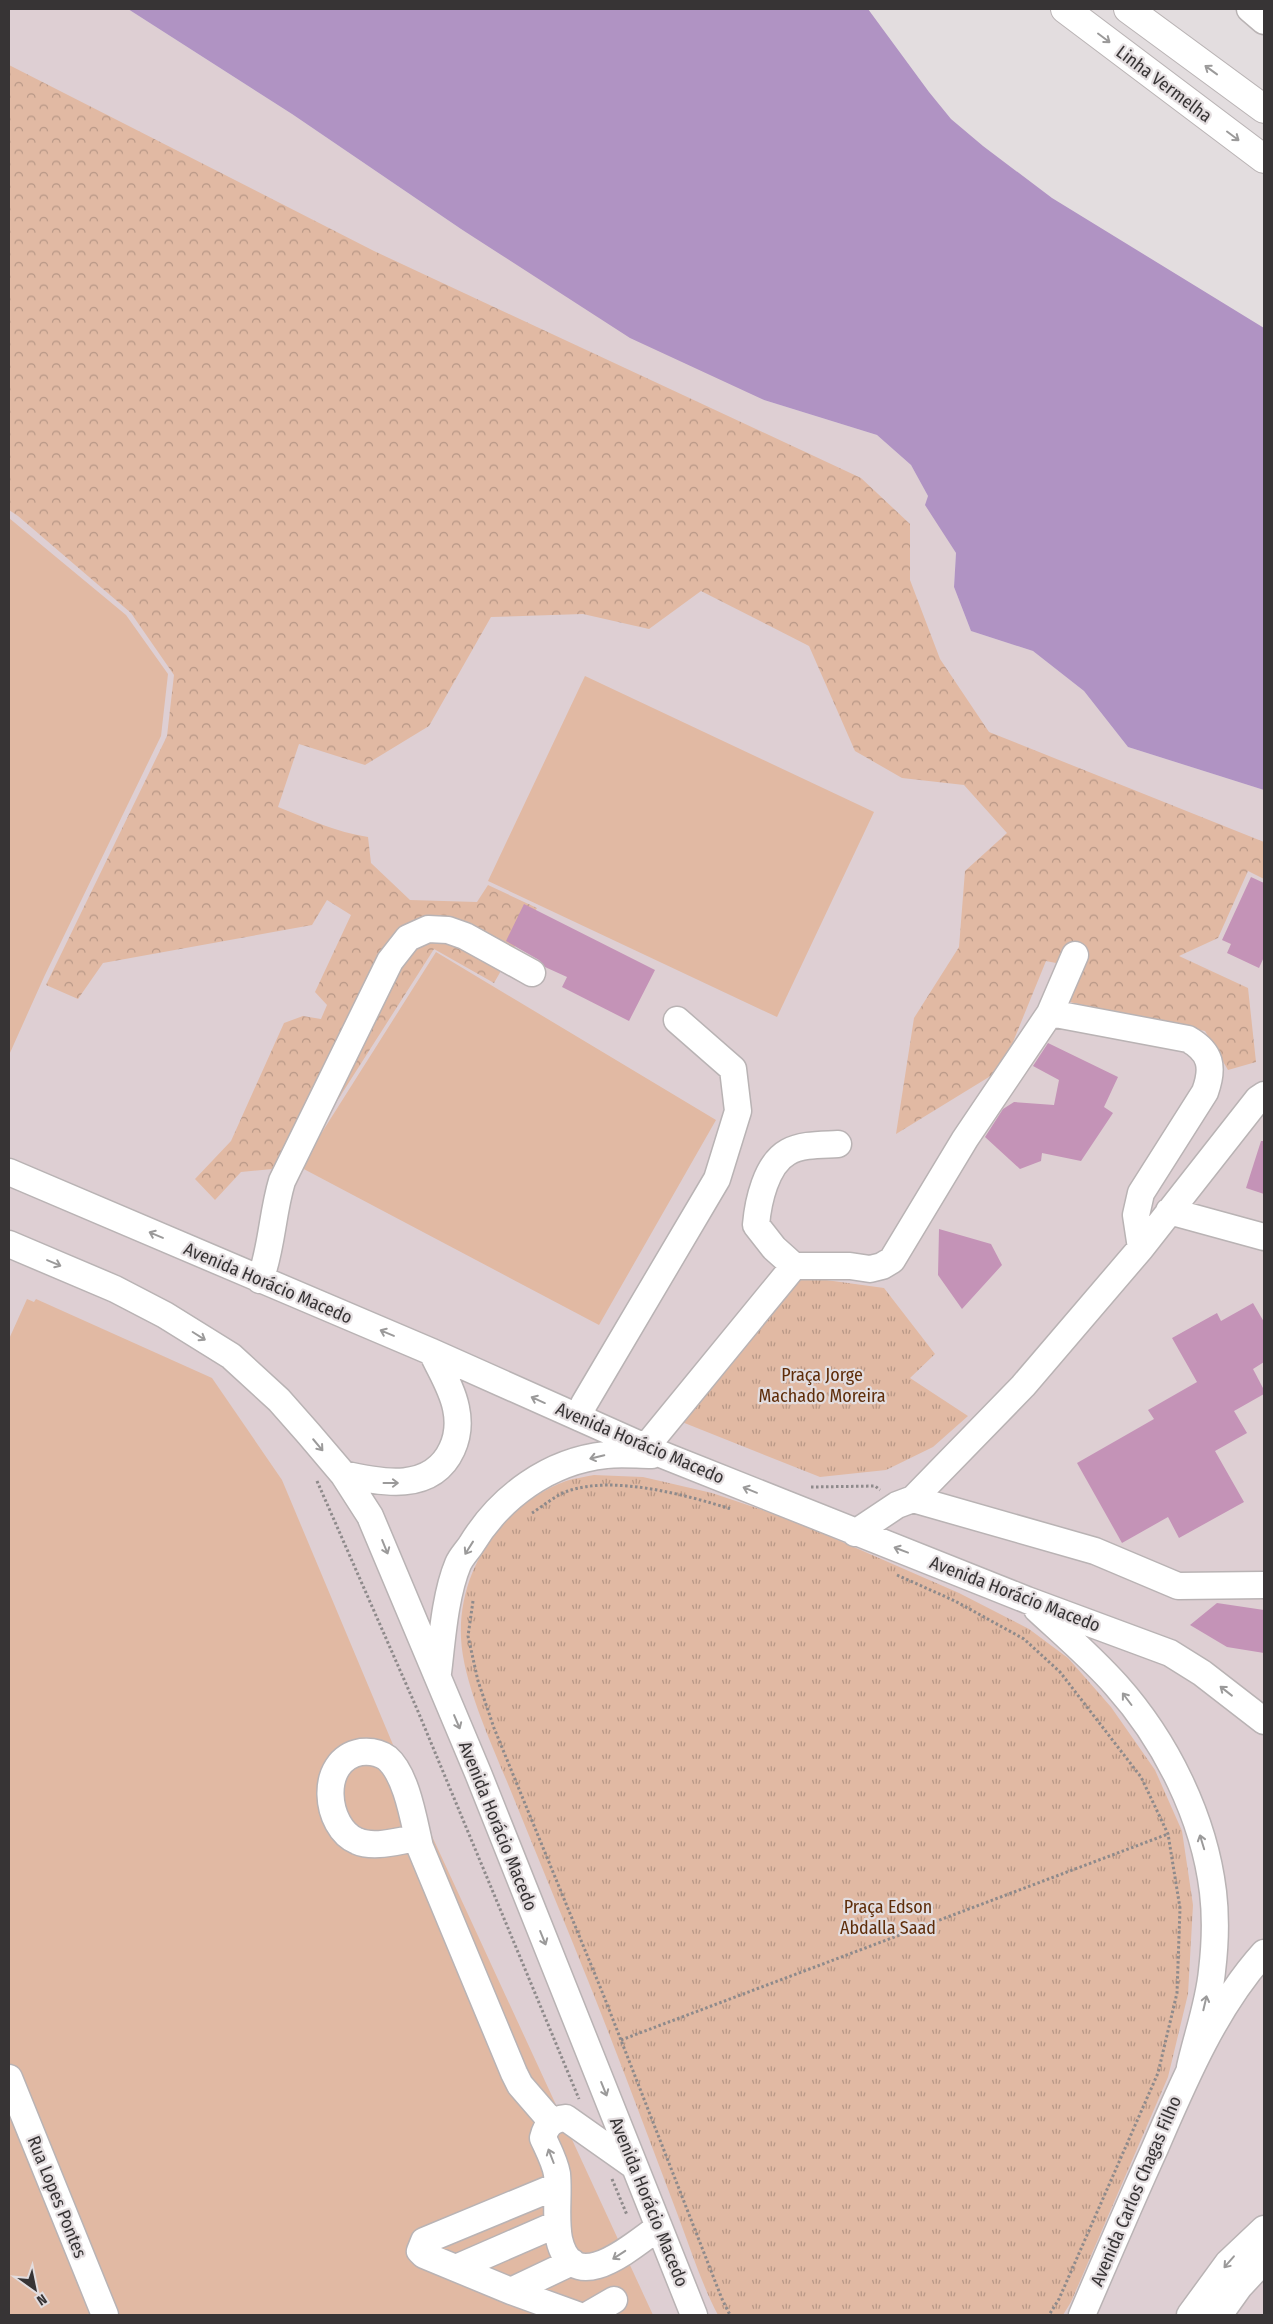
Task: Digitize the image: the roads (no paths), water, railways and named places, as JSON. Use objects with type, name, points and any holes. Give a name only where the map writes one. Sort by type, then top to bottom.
[{"type":"highway","name":"Linha Vermelha","points":[[1065,9],[1264,159]]},
{"type":"highway","points":[[1128,9],[1264,109]]},
{"type":"street","points":[[1250,9],[1264,21]]},
{"type":"street","points":[[260,1280],[265,1266],[274,1207],[282,1181],[390,961],[408,938],[428,929],[448,930],[465,936],[532,973]]},
{"type":"street","points":[[838,1144],[800,1148],[788,1152],[777,1160],[758,1202],[756,1225],[774,1248],[794,1266],[850,1266],[870,1269],[882,1266],[892,1260],[965,1139],[1050,1013],[1075,955]]},
{"type":"street","points":[[1050,1013],[1188,1039],[1202,1046],[1208,1059],[1211,1075],[1205,1092],[1141,1193],[1136,1215],[1141,1248]]},
{"type":"street","points":[[580,1418],[584,1404],[717,1179],[738,1111],[733,1069],[677,1020]]},
{"type":"street","points":[[855,1533],[897,1504],[913,1498],[1023,1386],[1141,1248],[1262,1091]]},
{"type":"street","name":"Avenida Horácio Macedo","points":[[9,1172],[432,1352],[654,1451],[855,1533],[1170,1653],[1202,1673],[1264,1721]]},
{"type":"street","points":[[1169,1211],[1264,1237]]},
{"type":"street","name":"Avenida Horácio Macedo","points":[[9,1244],[115,1289],[165,1315],[231,1356],[279,1400],[343,1474],[370,1516],[382,1540],[478,1773],[694,2315]]},
{"type":"street","points":[[438,1678],[442,1633],[458,1564],[478,1534],[505,1501],[539,1476],[577,1462],[606,1455],[654,1451],[794,1266]]},
{"type":"street","points":[[343,1474],[383,1483],[412,1481],[432,1472],[448,1458],[456,1439],[457,1413],[450,1390],[432,1352]]},
{"type":"street","points":[[913,1498],[1096,1551],[1178,1586],[1264,1585]]},
{"type":"street","name":"Avenida Carlos Chagas Filho","points":[[1028,1600],[1117,1686],[1166,1757],[1189,1802],[1203,1848],[1213,1892],[1214,1937],[1212,1973],[1190,2067]]},
{"type":"street","points":[[418,1838],[514,2074],[520,2085],[552,2122]]},
{"type":"street","name":"Avenida Carlos Chagas Filho","points":[[1082,2315],[1190,2067],[1240,1983],[1264,1952]]},
{"type":"street","name":"Rua Lopes Pontes","points":[[9,2078],[105,2315]]},
{"type":"street","points":[[634,2166],[566,2118],[552,2122],[545,2130],[544,2138],[557,2172],[560,2240],[572,2262],[585,2268],[600,2266],[617,2258],[659,2226]]},
{"type":"street","points":[[557,2186],[424,2241],[420,2251],[424,2255],[511,2291],[577,2315]]},
{"type":"street","points":[[456,2268],[558,2224]]},
{"type":"street","points":[[1190,2315],[1228,2263],[1264,2229]]},
{"type":"street","points":[[1219,2315],[1239,2287],[1264,2260]]},
{"type":"street","points":[[511,2291],[572,2262]]},
{"type":"street","points":[[588,2315],[614,2300]]},
{"type":"park label","name":"Praça Jorge Machado Moreira","points":[[822,1385]]},
{"type":"park label","name":"Praça Edson Abdalla Saad","points":[[888,1917]]}]
